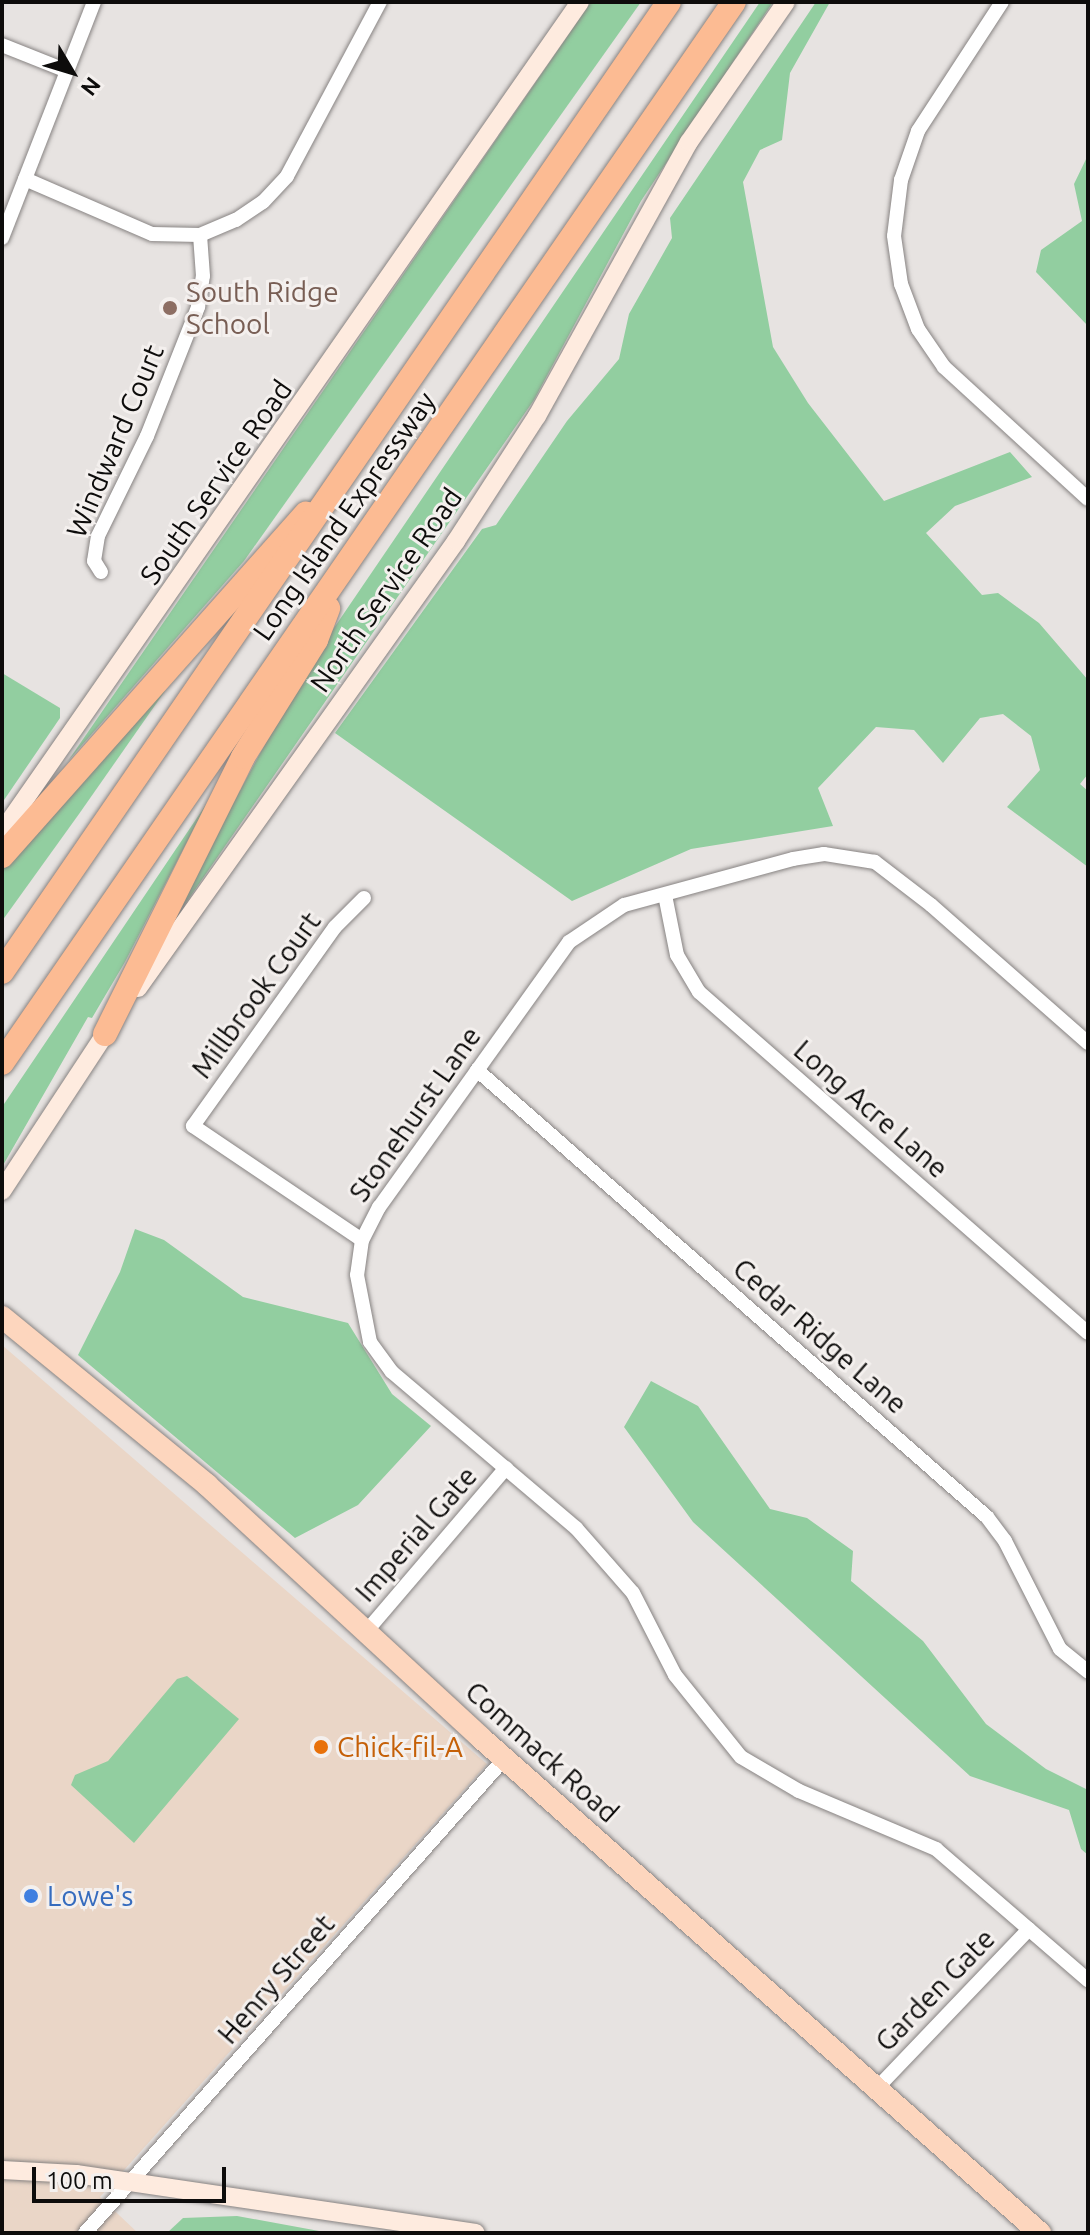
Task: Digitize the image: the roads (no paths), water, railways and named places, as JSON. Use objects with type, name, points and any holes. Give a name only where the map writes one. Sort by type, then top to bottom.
[{"type":"highway","name":"Long Island Expressway","points":[[2,972],[360,456],[669,2]]},
{"type":"highway","name":"Long Island Expressway","points":[[2,1063],[734,2]]},
{"type":"highway","points":[[2,856],[360,456]]},
{"type":"highway","points":[[105,1034],[243,757],[316,640],[341,573]]},
{"type":"highway","points":[[2,1070],[26,1028]]},
{"type":"main road","name":"South Service Road","points":[[2,832],[580,2]]},
{"type":"main road","name":"North Service Road","points":[[2,1191],[105,1034],[456,541],[537,416],[689,142],[786,2]]},
{"type":"main road","name":"Commack Road","points":[[2,1317],[207,1485],[504,1759],[879,2086],[1040,2233]]},
{"type":"main road","points":[[2,2170],[131,2181],[476,2233]]},
{"type":"street","points":[[2,238],[94,2]]},
{"type":"street","points":[[25,179],[118,224],[152,234],[200,235],[263,202],[287,176],[380,2]]},
{"type":"street","points":[[1002,2],[918,131],[901,180],[894,236],[901,284],[918,329],[944,367],[1088,499]]},
{"type":"street","points":[[2,45],[67,71]]},
{"type":"street","name":"Windward Court","points":[[101,572],[94,561],[98,536],[147,436],[198,307],[203,276],[200,235]]},
{"type":"street","name":"Stonehurst Lane","points":[[1088,1043],[931,905],[875,862],[824,854],[624,905],[593,921],[569,942],[379,1207],[362,1240],[357,1275],[370,1342],[392,1372],[576,1528],[633,1593],[675,1675],[741,1757],[799,1791],[936,1849],[1088,1980]]},
{"type":"street","name":"Long Acre Lane","points":[[665,895],[677,955],[699,992],[1088,1333]]},
{"type":"street","name":"Millbrook Court","points":[[362,1240],[193,1126],[335,927],[364,898]]},
{"type":"street","name":"Cedar Ridge Lane","points":[[477,1070],[987,1517],[1005,1541],[1060,1649],[1088,1672]]},
{"type":"street","name":"Imperial Gate","points":[[365,1633],[506,1468]]},
{"type":"street","name":"Henry Street","points":[[85,2233],[504,1759]]},
{"type":"street","name":"Garden Gate","points":[[879,2086],[1029,1929]]},
{"type":"place","name":"South Ridge School","points":[[170,308]]},
{"type":"place","name":"Chick-fil-A","points":[[321,1747]]},
{"type":"place","name":"Lowe's","points":[[31,1896]]}]
